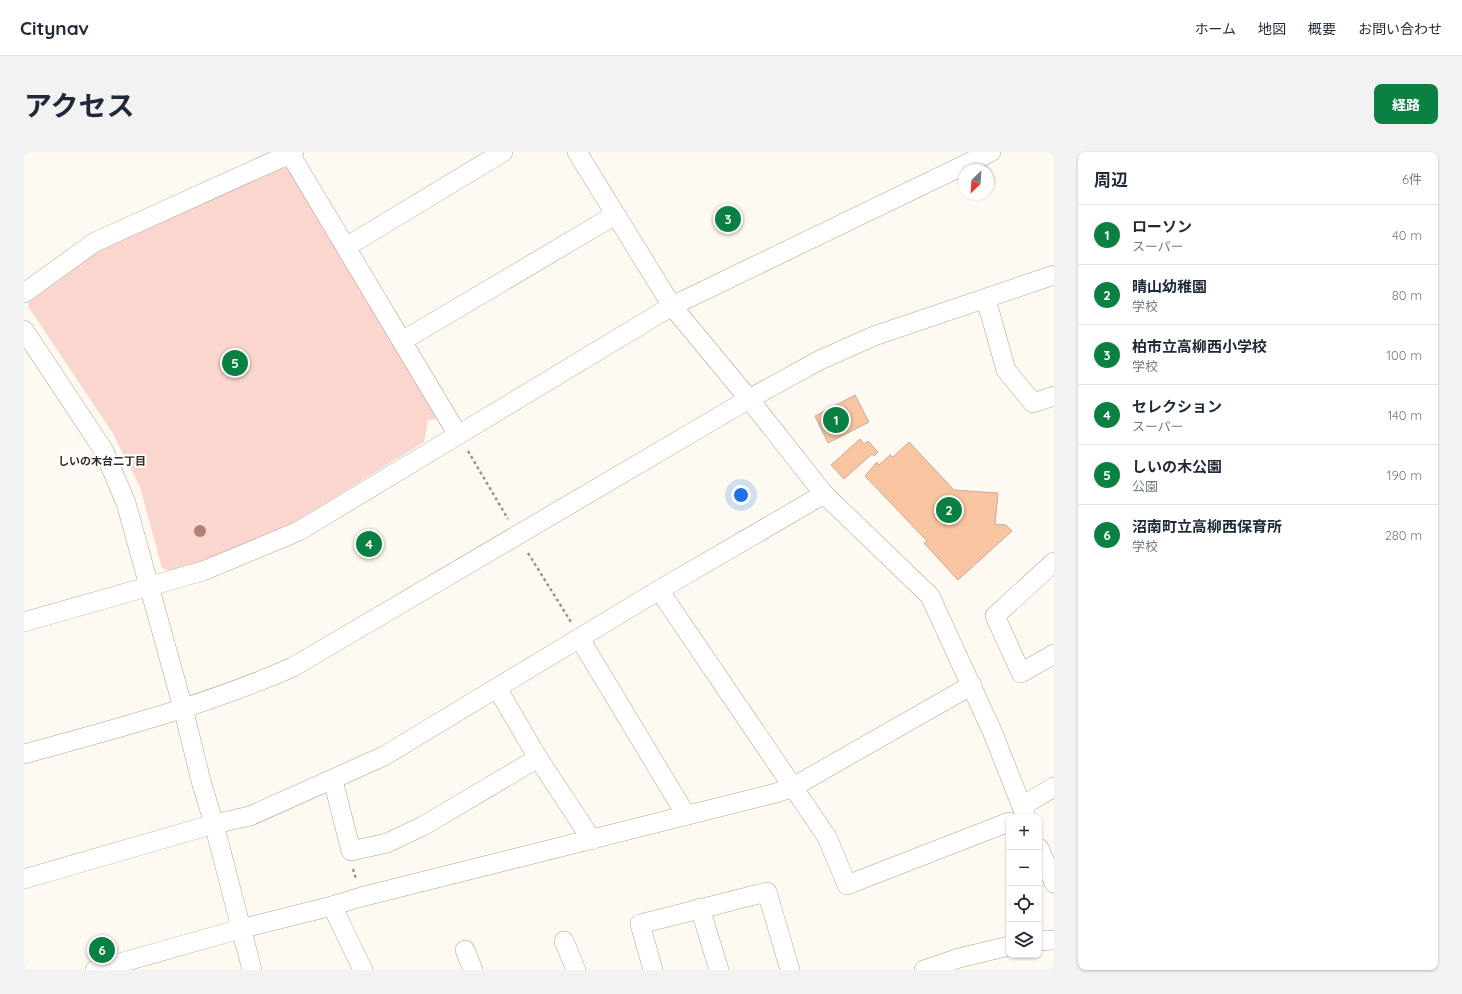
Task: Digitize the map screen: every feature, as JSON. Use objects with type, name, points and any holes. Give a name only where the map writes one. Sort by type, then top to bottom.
[{"type":"street","points":[[346,247],[503,152]]},
{"type":"street","points":[[577,152],[672,306],[749,399],[824,494],[930,596],[992,731],[1020,814]]},
{"type":"street","points":[[24,622],[203,571],[299,531],[672,306],[990,152]]},
{"type":"street","points":[[24,292],[95,242],[292,153],[458,435]]},
{"type":"street","points":[[402,341],[615,215]]},
{"type":"street","points":[[24,754],[160,716],[260,682],[293,668],[749,399],[818,360],[874,336],[1054,275]]},
{"type":"street","points":[[986,299],[1006,370],[1032,403],[1054,396]]},
{"type":"street","points":[[24,330],[104,451],[126,503],[183,708],[252,970]]},
{"type":"street","points":[[24,879],[214,824],[250,816],[384,756],[659,590],[824,494]]},
{"type":"street","points":[[1054,562],[995,616],[1022,673],[1054,654]]},
{"type":"street","points":[[659,590],[827,837],[846,885],[1006,821]]},
{"type":"street","points":[[580,639],[686,815]]},
{"type":"street","points":[[95,970],[361,897],[776,793],[793,787],[972,685]]},
{"type":"street","points":[[498,688],[538,758],[592,840]]},
{"type":"street","points":[[333,780],[351,851],[387,843],[423,826],[538,758]]},
{"type":"street","points":[[1021,814],[1054,787]]},
{"type":"street","points":[[1040,850],[1054,883]]},
{"type":"street","points":[[653,970],[640,924],[767,892],[790,970]]},
{"type":"street","points":[[332,906],[363,970]]},
{"type":"street","points":[[700,908],[718,970]]},
{"type":"street","points":[[1042,941],[1054,940]]},
{"type":"street","points":[[564,941],[576,970]]},
{"type":"street","points":[[924,970],[953,964],[1006,947]]},
{"type":"street","points":[[465,950],[473,970]]},
{"type":"path","points":[[458,435],[509,519]]},
{"type":"path","points":[[528,552],[580,639]]},
{"type":"path","points":[[351,851],[351,858],[361,897]]},
{"type":"shaded area","points":[[282,167],[289,168],[437,419],[428,420],[424,442],[291,524],[196,564],[169,571],[162,568],[140,487],[112,432],[28,306],[30,296],[100,248]]},
{"type":"building","points":[[855,395],[869,422],[828,443],[815,416]]},
{"type":"building","points":[[860,439],[864,444],[868,441],[878,452],[874,456],[872,454],[844,479],[831,465]]},
{"type":"building","points":[[909,442],[954,490],[998,493],[995,524],[1006,525],[1012,531],[958,580],[924,543],[927,541],[865,476],[877,462],[879,465],[890,455],[893,457]]},
{"type":"place","name":"柏市立高柳西小学校","points":[[728,219]]},
{"type":"place","name":"しいの木公園","points":[[235,363]]},
{"type":"place","name":"ローソン","points":[[836,420]]},
{"type":"place","name":"晴山幼稚園","points":[[949,510]]},
{"type":"place","name":"セレクション","points":[[369,544]]},
{"type":"place","name":"沼南町立高柳西保育所","points":[[102,950]]},
{"type":"district","name":"しいの木台二丁目","points":[[102,461]]}]
